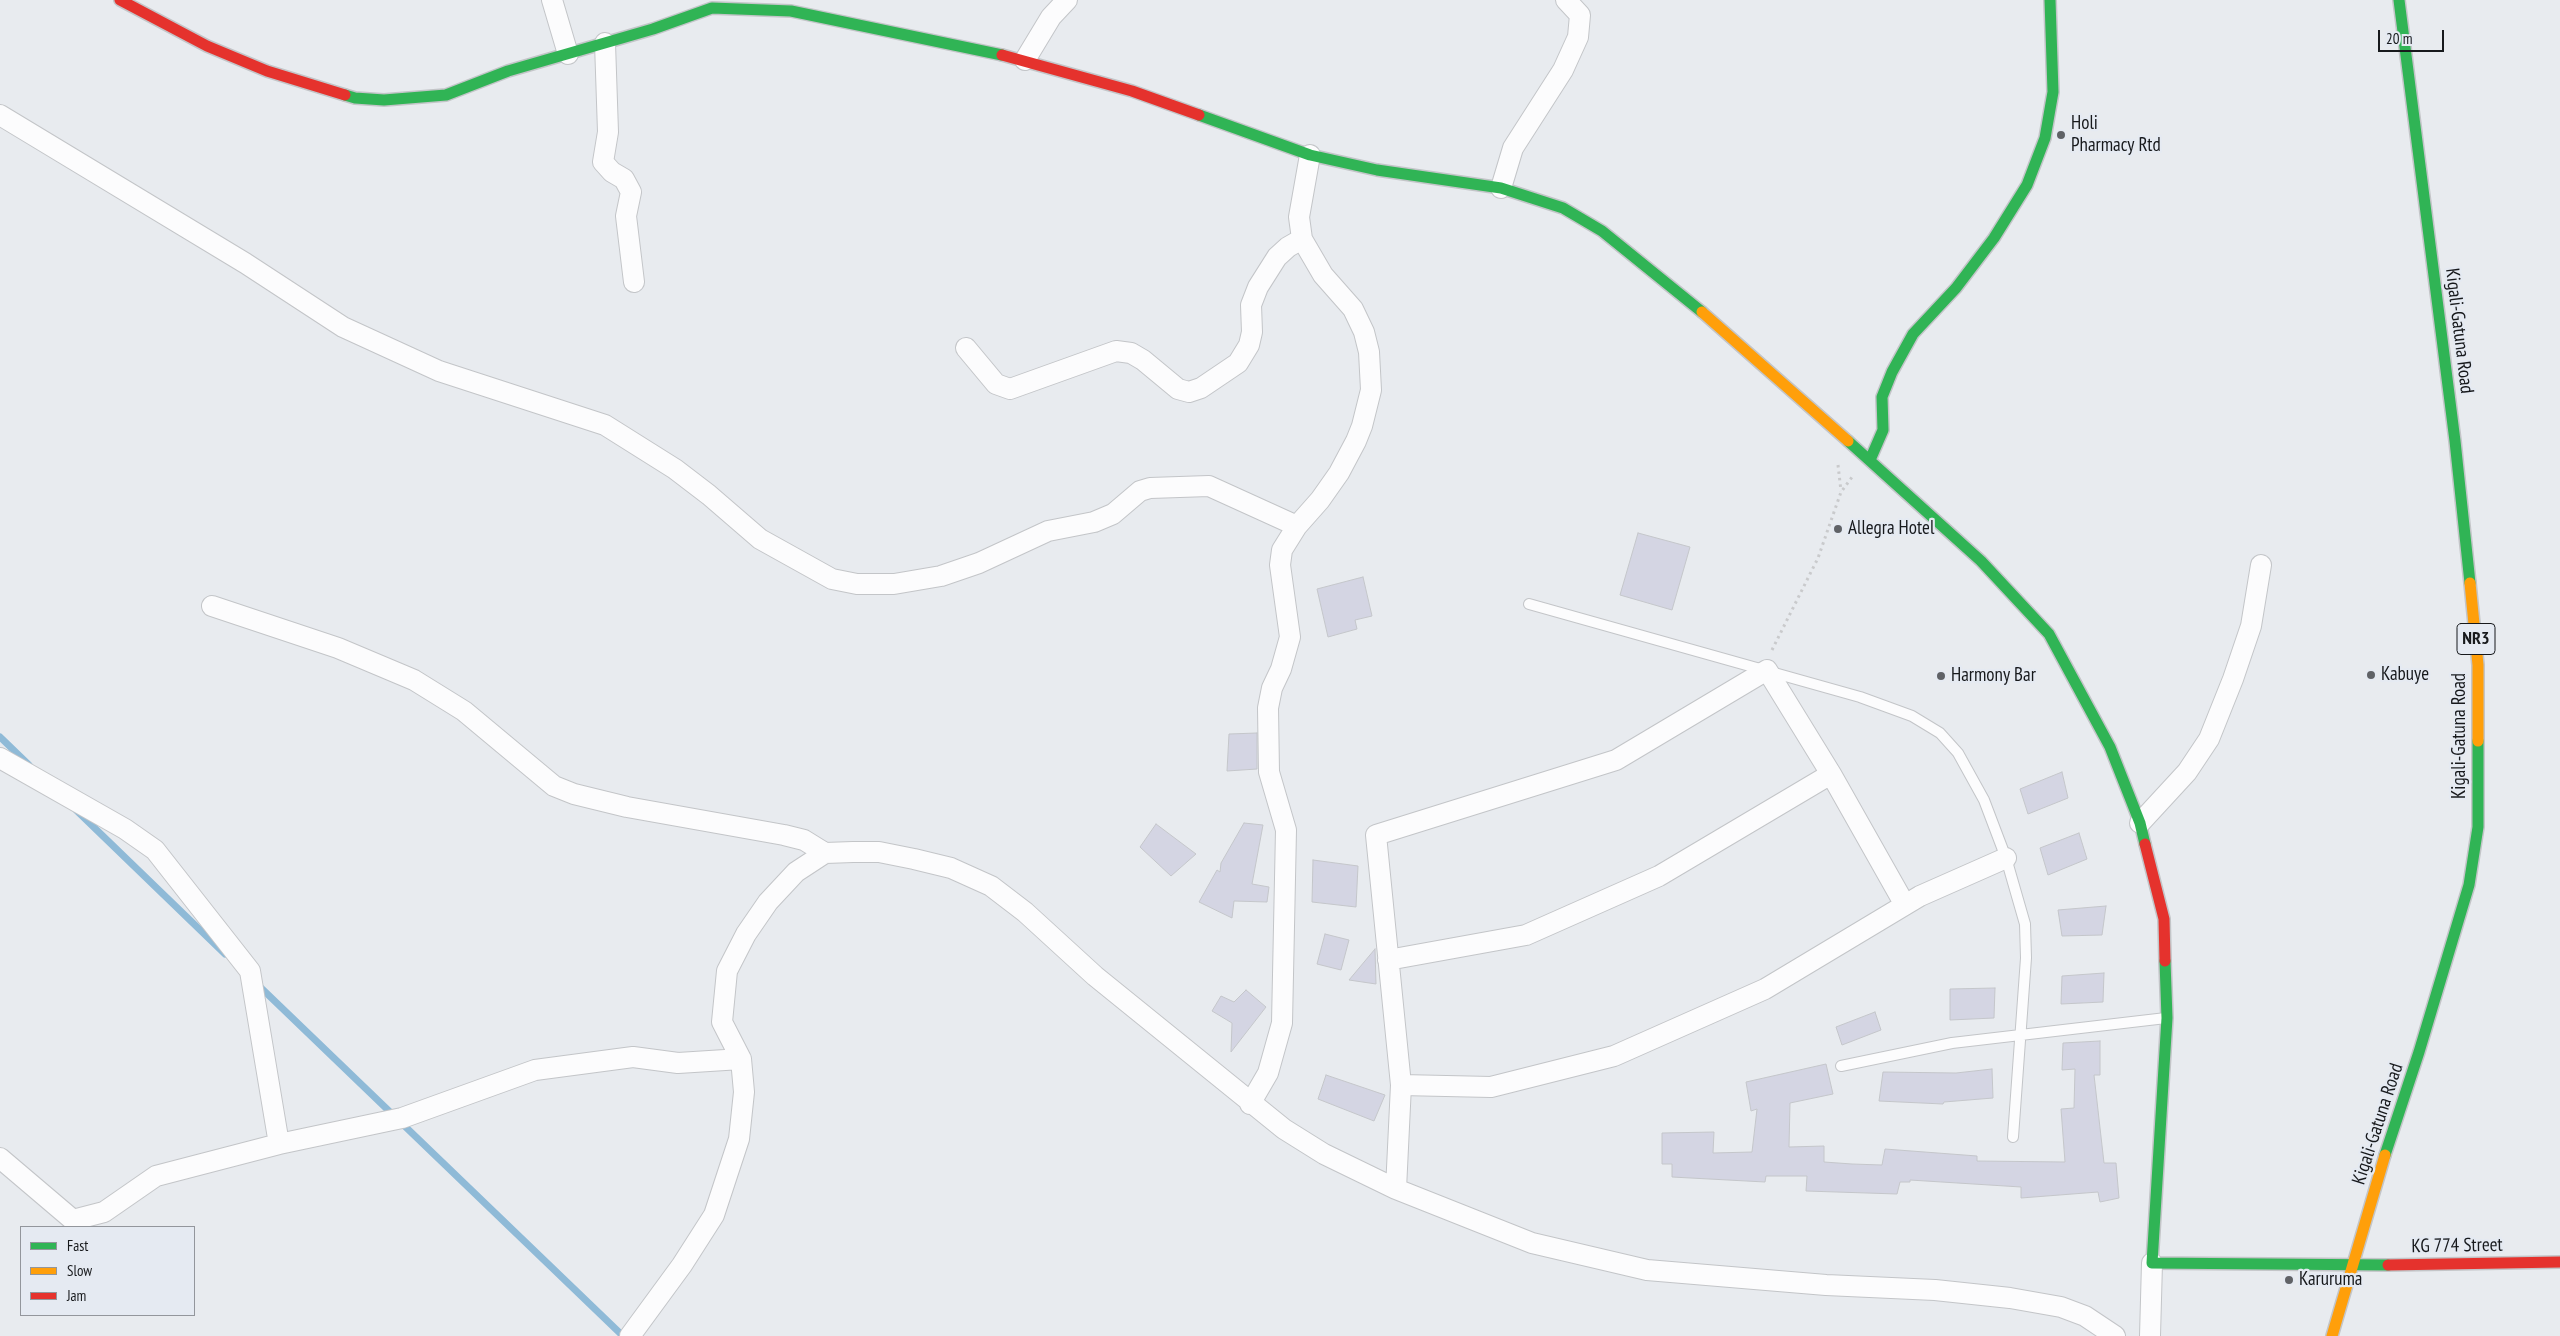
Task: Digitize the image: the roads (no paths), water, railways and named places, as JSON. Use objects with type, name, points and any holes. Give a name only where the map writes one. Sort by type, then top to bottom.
[{"type":"main road","points":[[120,0],[207,46],[258,67],[355,98],[414,99],[446,95],[508,71],[605,43],[713,4],[768,8],[807,14],[879,31],[1025,60],[1132,91],[1310,155],[1377,170],[1501,188],[1563,208],[1602,231],[1730,333],[1980,561],[2048,634],[2110,747],[2140,823],[2164,919],[2167,1018],[2152,1263]]},
{"type":"main road","points":[[1870,460],[1882,430],[1882,397],[1892,372],[1913,334],[1956,288],[1994,238],[2027,185],[2046,138],[2052,92],[2050,0]]},
{"type":"main road","name":"Kigali-Gatuna Road","points":[[2332,1336],[2354,1265],[2382,1162],[2419,1052],[2468,886],[2478,827],[2478,665],[2469,570],[2454,431],[2399,0]]},
{"type":"main road","name":"KG 774 Street","points":[[2152,1263],[2354,1265],[2560,1262]]},
{"type":"street","points":[[552,0],[568,54]]},
{"type":"street","points":[[1025,60],[1051,17],[1067,0]]},
{"type":"street","points":[[1501,188],[1513,148],[1563,70],[1578,37],[1580,15],[1566,0]]},
{"type":"street","points":[[605,43],[608,132],[603,162],[612,172],[624,179],[631,192],[626,216],[634,282]]},
{"type":"street","points":[[0,115],[245,263],[343,327],[439,371],[605,425],[675,468],[760,539],[832,579],[857,584],[894,584],[941,576],[979,563],[1048,531],[1094,522],[1113,514],[1140,491],[1150,488],[1209,486],[1297,526]]},
{"type":"street","points":[[1250,1104],[1268,1073],[1282,1024],[1286,830],[1269,772],[1268,708],[1272,688],[1281,669],[1290,637],[1280,565],[1282,550],[1297,526],[1320,500],[1339,473],[1362,426],[1371,390],[1369,352],[1361,324],[1353,309],[1323,275],[1302,239],[1299,216],[1310,155]]},
{"type":"street","points":[[966,348],[996,384],[1010,389],[1116,351],[1130,353],[1144,360],[1178,389],[1189,392],[1201,388],[1238,363],[1249,345],[1252,332],[1252,306],[1258,287],[1277,256],[1288,246],[1302,239]]},
{"type":"street","points":[[2140,823],[2187,772],[2208,739],[2234,679],[2251,626],[2261,564]]},
{"type":"street","points":[[212,606],[338,648],[414,680],[464,710],[554,786],[574,794],[589,796],[627,807],[784,835],[804,840],[825,853]]},
{"type":"street","points":[[1396,1189],[1401,1085],[1376,835],[1616,760],[1767,670],[1831,774],[1905,905]]},
{"type":"street","points":[[0,758],[125,829],[155,850],[250,971],[279,1144]]},
{"type":"street","points":[[1388,960],[1526,935],[1659,876],[1831,774]]},
{"type":"street","points":[[630,1336],[682,1265],[714,1215],[739,1139],[744,1092],[741,1058],[722,1022],[727,972],[746,934],[768,902],[796,872],[825,853],[879,852],[914,858],[951,868],[991,886],[1025,912],[1095,976],[1250,1104],[1284,1129],[1324,1154],[1396,1189],[1532,1243],[1647,1270],[1826,1285],[1935,1290],[2010,1298],[2069,1310],[2085,1316],[2115,1336]]},
{"type":"street","points":[[1401,1085],[1491,1087],[1614,1056],[1765,988],[1920,896],[2006,858]]},
{"type":"street","points":[[0,1158],[73,1220],[104,1212],[156,1176],[279,1144],[402,1118],[535,1070],[633,1058],[678,1063],[741,1058]]},
{"type":"street","points":[[2150,1336],[2152,1263]]},
{"type":"lane","points":[[1529,604],[1860,697],[1912,716],[1940,733],[1958,753],[1984,800],[2006,858],[2025,924],[2026,958],[2013,1137]]},
{"type":"lane","points":[[1842,1066],[1952,1043],[2167,1018]]},
{"type":"waterway","points":[[0,737],[29,765]]},
{"type":"waterway","points":[[76,810],[225,954]]},
{"type":"waterway","points":[[258,985],[623,1336]]},
{"type":"place","name":"Holi Pharmacy Rtd","points":[[2061,135]]},
{"type":"place","name":"Allegra Hotel","points":[[1838,529]]},
{"type":"place","name":"Kabuye","points":[[2371,675]]},
{"type":"place","name":"Harmony Bar","points":[[1941,676]]},
{"type":"place","name":"Karuruma","points":[[2289,1280]]}]
